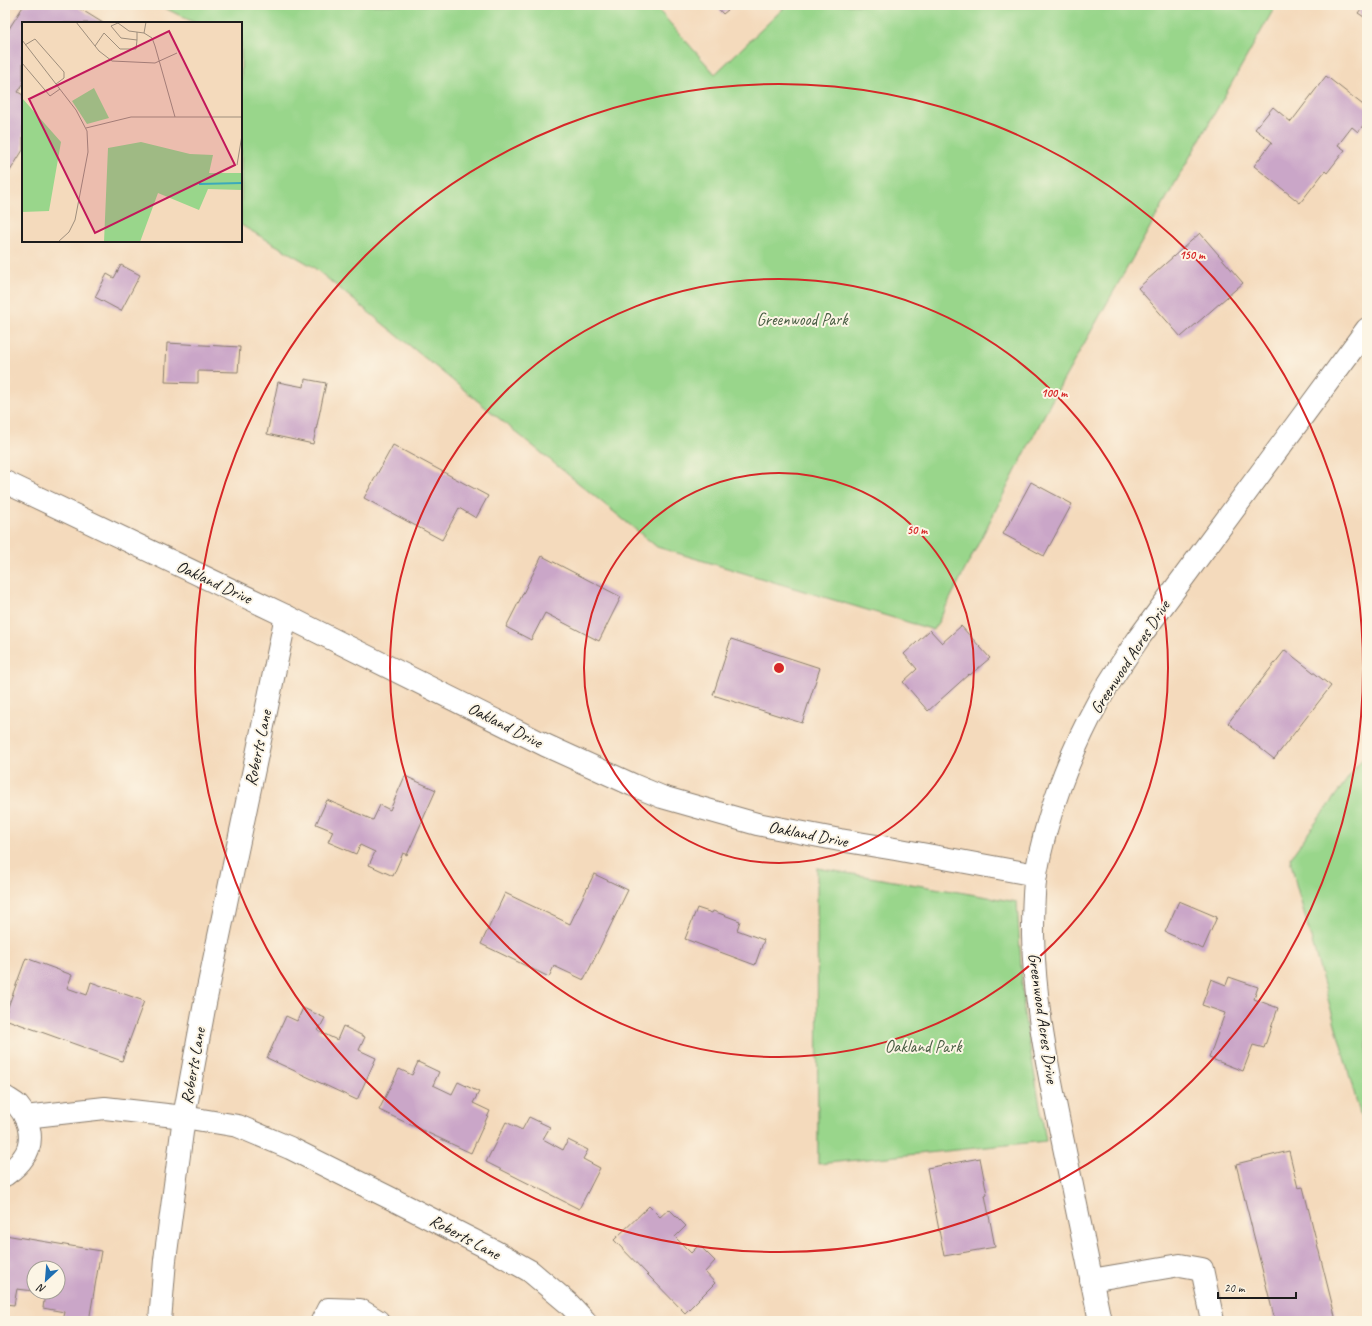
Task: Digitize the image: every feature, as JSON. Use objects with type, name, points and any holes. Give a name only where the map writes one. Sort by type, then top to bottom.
[{"type":"street","name":"Greenwood Acres Drive","points":[[1100,1321],[1046,1059],[1038,1006],[1034,961],[1033,917],[1036,875],[1042,845],[1060,784],[1088,721],[1115,673],[1141,635],[1367,329]]},
{"type":"street","name":"Oakland Drive","points":[[5,482],[286,616],[545,745],[633,785],[662,796],[757,824],[1036,875]]},
{"type":"street","name":"Roberts Lane","points":[[286,616],[205,1003],[184,1117],[238,1126],[290,1148],[390,1198],[530,1271],[568,1303],[585,1321]]},
{"type":"street","points":[[5,1097],[17,1105],[26,1117],[30,1130],[29,1144],[25,1157],[16,1168],[5,1175]]},
{"type":"street","points":[[26,1117],[105,1108],[184,1117],[165,1260],[160,1321]]},
{"type":"street","points":[[1092,1280],[1180,1265],[1202,1268],[1213,1321]]},
{"type":"street","points":[[322,1321],[328,1310],[360,1310],[378,1321]]},
{"type":"green space","name":"Greenwood Park","points":[[159,5],[654,5],[715,74],[787,5],[1276,5],[1051,402],[934,630],[657,547],[312,266],[242,226],[242,22],[193,22]]},
{"type":"green space","points":[[1367,752],[1367,1139],[1290,858]]},
{"type":"green space","name":"Oakland Park","points":[[817,868],[1017,902],[1024,1013],[1046,1141],[818,1164]]},
{"type":"building","points":[[24,5],[74,5],[101,22],[22,22],[22,86],[18,92],[22,94],[22,152],[5,179],[5,35]]},
{"type":"building","points":[[715,5],[734,5],[723,14]]},
{"type":"building","points":[[1364,5],[1367,5],[1367,19],[1358,13]]},
{"type":"building","points":[[1326,76],[1367,108],[1367,120],[1358,132],[1352,127],[1338,145],[1345,150],[1327,173],[1325,171],[1300,203],[1254,166],[1272,142],[1255,129],[1273,107],[1291,122]]},
{"type":"building","points":[[1200,233],[1243,283],[1181,337],[1138,288]]},
{"type":"building","points":[[121,265],[140,275],[121,311],[95,297],[107,274],[114,278]]},
{"type":"building","points":[[167,343],[240,347],[238,372],[198,371],[198,383],[165,382]]},
{"type":"building","points":[[305,379],[326,383],[313,444],[267,434],[278,382],[304,387]]},
{"type":"building","points":[[393,445],[488,496],[476,518],[459,508],[442,540],[364,498]]},
{"type":"building","points":[[1031,482],[1072,504],[1044,556],[1003,534]]},
{"type":"building","points":[[542,556],[621,597],[599,641],[545,613],[531,640],[506,627]]},
{"type":"building","points":[[961,626],[990,658],[970,675],[969,674],[928,711],[903,682],[917,669],[904,654],[930,630],[942,643]]},
{"type":"building","points":[[731,639],[820,668],[802,723],[713,695]]},
{"type":"building","points":[[1285,650],[1331,686],[1274,759],[1228,723]]},
{"type":"building","points":[[405,776],[436,790],[407,855],[403,853],[393,876],[369,865],[375,852],[360,845],[356,854],[328,842],[333,831],[316,824],[327,800],[373,820],[380,805],[390,810]]},
{"type":"building","points":[[594,874],[628,890],[584,980],[554,966],[549,977],[481,944],[505,893],[570,924]]},
{"type":"building","points":[[1179,901],[1217,917],[1203,949],[1165,932]]},
{"type":"building","points":[[697,908],[712,913],[713,911],[740,921],[737,930],[764,940],[755,965],[685,939]]},
{"type":"building","points":[[26,958],[72,975],[67,988],[87,995],[91,982],[144,1001],[122,1061],[5,1019],[5,1015]]},
{"type":"building","points":[[1229,977],[1258,987],[1254,999],[1278,1008],[1264,1048],[1253,1045],[1243,1071],[1209,1058],[1225,1013],[1202,1005],[1211,979],[1226,985]]},
{"type":"building","points":[[303,1008],[325,1018],[318,1031],[337,1040],[343,1026],[365,1037],[359,1050],[376,1058],[357,1100],[267,1058],[286,1016],[297,1021]]},
{"type":"building","points":[[418,1062],[439,1072],[433,1085],[452,1094],[458,1082],[479,1092],[473,1103],[490,1111],[471,1153],[379,1110],[399,1069],[412,1075]]},
{"type":"building","points":[[529,1117],[550,1127],[543,1139],[563,1150],[568,1140],[588,1150],[583,1159],[600,1168],[579,1209],[486,1162],[506,1122],[522,1130]]},
{"type":"building","points":[[1289,1151],[1298,1188],[1303,1187],[1335,1316],[1318,1321],[1275,1321],[1236,1164]]},
{"type":"building","points":[[980,1158],[987,1194],[985,1195],[995,1247],[944,1256],[927,1168]]},
{"type":"building","points":[[649,1206],[660,1217],[669,1209],[686,1226],[675,1237],[691,1253],[699,1245],[715,1261],[705,1272],[715,1283],[685,1313],[614,1240]]},
{"type":"building","points":[[5,1235],[101,1251],[89,1321],[62,1321],[64,1312],[43,1308],[44,1300],[66,1300],[66,1260],[26,1260],[26,1290],[17,1289],[14,1305],[5,1304]]}]
